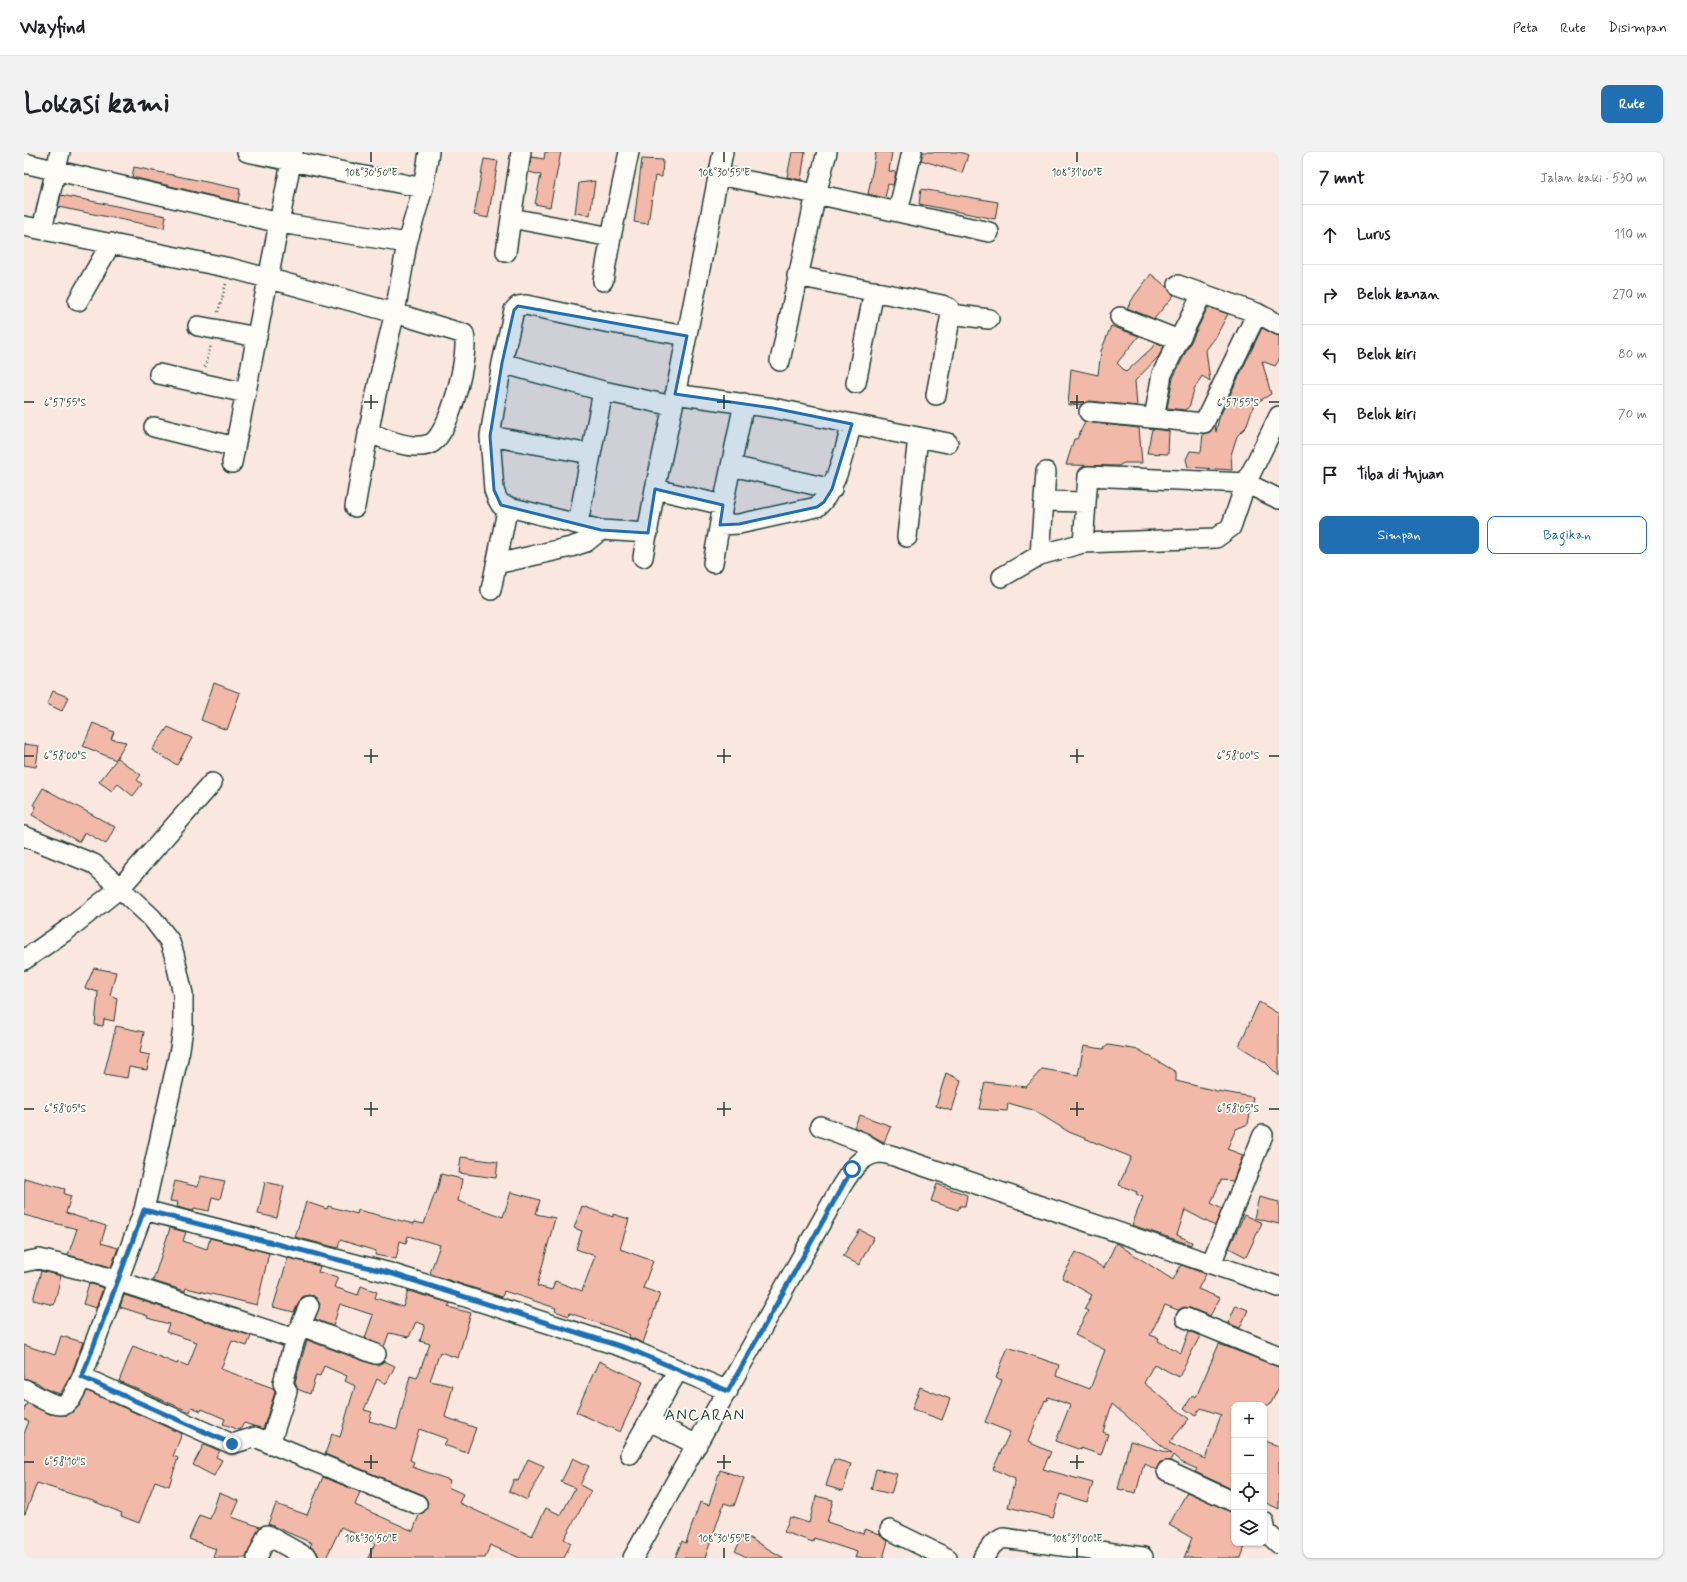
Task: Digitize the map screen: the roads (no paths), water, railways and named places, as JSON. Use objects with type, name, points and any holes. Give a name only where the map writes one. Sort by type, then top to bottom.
[{"type":"street","points":[[60,152],[33,227],[268,278],[395,313],[464,334],[466,347],[452,409],[436,441],[429,445],[418,446],[387,441],[368,432]]},
{"type":"street","points":[[247,152],[292,156],[423,188]]},
{"type":"street","points":[[354,507],[379,374],[395,313],[407,243],[423,188],[430,152]]},
{"type":"street","points":[[506,252],[521,152]]},
{"type":"street","points":[[603,281],[628,152]]},
{"type":"street","points":[[644,557],[655,489],[723,152]]},
{"type":"street","points":[[780,361],[797,276],[827,152]]},
{"type":"street","points":[[898,212],[912,152]]},
{"type":"street","points":[[154,427],[234,455],[292,156]]},
{"type":"street","points":[[24,163],[280,223],[407,243]]},
{"type":"street","points":[[718,175],[816,194],[989,232]]},
{"type":"street","points":[[511,218],[612,237]]},
{"type":"street","points":[[78,301],[111,243]]},
{"type":"street","points":[[797,276],[942,305],[949,308],[951,314],[936,395]]},
{"type":"street","points":[[1178,285],[1257,313],[1279,325]]},
{"type":"street","points":[[856,382],[874,292]]},
{"type":"street","points":[[1154,418],[1162,374],[1202,294]]},
{"type":"street","points":[[648,533],[601,530],[578,523],[501,505],[494,490],[490,436],[502,363],[514,310],[518,306],[526,305],[605,322],[687,336]]},
{"type":"street","points":[[1089,412],[1204,423],[1257,313]]},
{"type":"street","points":[[951,314],[989,319]]},
{"type":"street","points":[[1120,317],[1179,340]]},
{"type":"street","points":[[198,326],[257,337]]},
{"type":"street","points":[[502,363],[603,391],[674,400],[744,403],[948,443]]},
{"type":"street","points":[[159,374],[246,393]]},
{"type":"street","points":[[578,523],[603,391]]},
{"type":"street","points":[[713,563],[722,505],[732,466],[744,403]]},
{"type":"street","points":[[720,525],[738,524],[817,507],[824,502],[832,489],[852,424]]},
{"type":"street","points":[[1002,577],[1040,556],[1083,543],[1216,538],[1231,527],[1246,483],[1277,427]]},
{"type":"street","points":[[490,436],[591,454]]},
{"type":"street","points":[[907,537],[918,437]]},
{"type":"street","points":[[732,466],[832,489]]},
{"type":"street","points":[[1040,556],[1046,472]]},
{"type":"street","points":[[1083,543],[1088,476],[1246,483],[1279,499]]},
{"type":"street","points":[[655,489],[722,505]]},
{"type":"street","points":[[1044,501],[1086,502]]},
{"type":"street","points":[[491,590],[508,506]]},
{"type":"street","points":[[496,564],[571,547],[586,542],[601,530]]},
{"type":"street","points":[[24,960],[67,930],[117,885],[212,783]]},
{"type":"street","points":[[24,836],[94,864],[152,918],[168,940],[178,965],[183,994],[183,1028],[180,1049],[144,1210],[82,1377],[69,1401],[66,1404],[58,1406],[24,1389]]},
{"type":"street","points":[[820,1126],[862,1142],[880,1153],[900,1158],[1279,1287]]},
{"type":"street","points":[[1211,1264],[1262,1135]]},
{"type":"street","points":[[633,1558],[852,1169],[864,1158],[880,1153]]},
{"type":"street","points":[[144,1210],[390,1273],[632,1350],[728,1391]]},
{"type":"street","points":[[24,1262],[39,1259],[87,1271],[117,1282],[189,1303],[376,1354]]},
{"type":"street","points":[[270,1444],[287,1391],[283,1383],[309,1306]]},
{"type":"street","points":[[1186,1318],[1279,1356]]},
{"type":"street","points":[[630,1454],[678,1370]]},
{"type":"street","points":[[82,1377],[232,1444],[255,1437],[417,1504]]},
{"type":"street","points":[[650,1421],[697,1445]]},
{"type":"street","points":[[1167,1471],[1231,1501]]},
{"type":"street","points":[[890,1530],[947,1558]]},
{"type":"street","points":[[1267,1533],[1279,1544]]},
{"type":"street","points":[[257,1558],[267,1535],[308,1558]]},
{"type":"street","points":[[983,1558],[993,1544],[997,1540],[1003,1538],[1143,1557]]},
{"type":"district","name":"ANCARAN","points":[[705,1414]]}]
